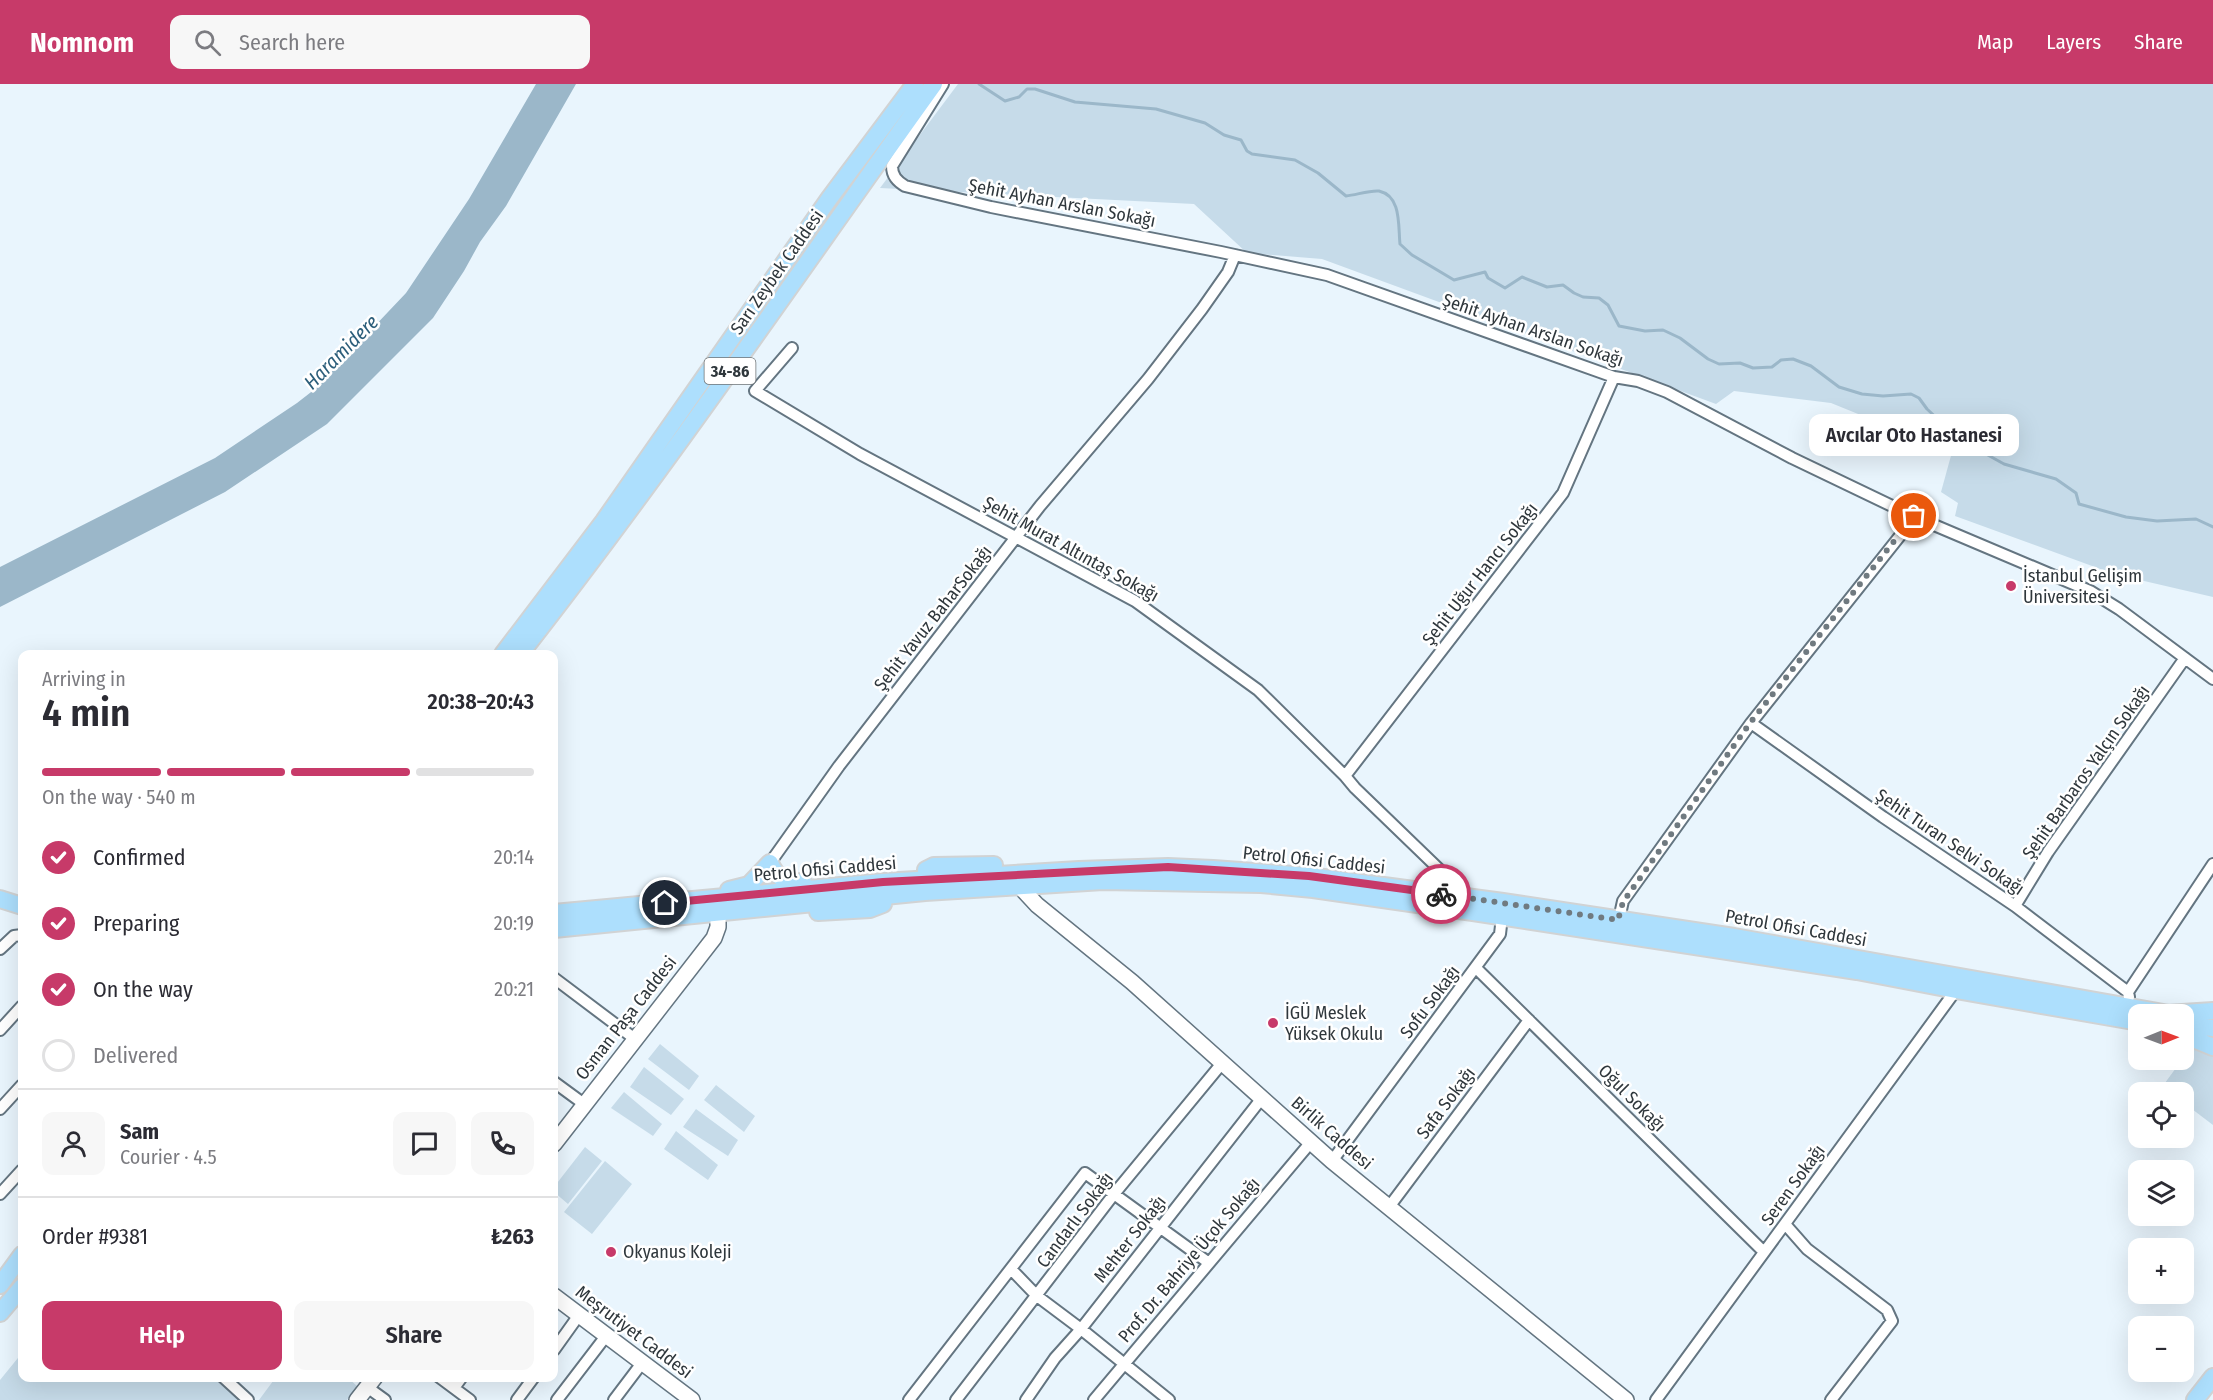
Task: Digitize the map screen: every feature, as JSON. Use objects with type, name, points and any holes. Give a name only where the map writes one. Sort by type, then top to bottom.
[{"type":"main road","name":"Sarı Zeybek Caddesi","points":[[506,650],[604,521],[829,199],[915,84]]},
{"type":"main road","name":"Sarı Zeybek Caddesi","points":[[523,650],[615,529],[934,84]]},
{"type":"main road","points":[[558,929],[718,913],[798,914],[864,910],[883,904],[885,889],[877,877],[868,876],[793,883],[778,877],[770,863],[756,879],[742,888],[663,903]]},
{"type":"main road","name":"Petrol Ofisi Caddesi","points":[[925,886],[926,870],[934,866],[1168,867],[1299,876],[1452,896],[1503,910],[1857,970],[1956,990],[2128,1017]]},
{"type":"main road","name":"Petrol Ofisi Caddesi","points":[[558,913],[663,903],[925,886],[1023,886],[1135,880],[1261,884],[1618,920],[1734,937],[2128,1016]]},
{"type":"main road","points":[[0,899],[18,905]]},
{"type":"main road","name":"Petrol Ofisi Caddesi","points":[[2194,1012],[2213,1011]]},
{"type":"main road","points":[[2194,1016],[2213,1018]]},
{"type":"main road","points":[[2194,1026],[2213,1029]]},
{"type":"main road","points":[[2194,1039],[2213,1047]]},
{"type":"main road","points":[[0,1285],[18,1261]]},
{"type":"main road","points":[[0,1313],[18,1292]]},
{"type":"main road","points":[[2194,1400],[2213,1377]]},
{"type":"street","name":"Şehit Ayhan Arslan Sokağı","points":[[943,84],[892,166],[893,176],[906,186],[991,207],[1327,275],[1614,377],[1638,381],[1667,392],[1792,458],[1914,516],[2090,591],[2213,679]]},
{"type":"street","name":"Şehit Yavuz BaharSokağı","points":[[770,863],[839,766],[1040,506],[1148,379],[1228,272],[1235,255]]},
{"type":"street","name":"Şehit Murat Altıntaş Sokağı","points":[[792,348],[755,392],[860,454],[1135,601],[1160,617],[1258,690],[1442,872],[1452,896]]},
{"type":"street","name":"Şehit Uğur Hancı Sokağı","points":[[1345,776],[1563,494],[1614,377]]},
{"type":"street","points":[[1618,920],[1623,902],[1750,723],[1914,516]]},
{"type":"street","name":"Şehit Barbaros Yalçın Sokağı","points":[[2015,906],[2048,852],[2185,658]]},
{"type":"street","name":"Şehit Turan Selvi Sokağı","points":[[1750,723],[1882,817],[2015,906],[2128,992]]},
{"type":"street","points":[[2132,1004],[2128,992],[2213,864]]},
{"type":"street","name":"Birlik Caddesi","points":[[1023,886],[1024,891],[1038,905],[1132,982],[1332,1161],[1626,1400]]},
{"type":"street","name":"Sofu Sokağı","points":[[1332,1161],[1500,934],[1503,910]]},
{"type":"street","name":"Osman Paşa Caddesi","points":[[558,1139],[714,938],[718,927],[718,913]]},
{"type":"street","points":[[0,949],[14,936],[18,936]]},
{"type":"street","name":"Oğul Sokağı","points":[[1476,968],[1764,1252]]},
{"type":"street","points":[[558,981],[635,1039]]},
{"type":"street","name":"Seren Sokağı","points":[[1656,1400],[1956,990]]},
{"type":"street","points":[[0,1030],[18,1010]]},
{"type":"street","name":"Safa Sokağı","points":[[1389,1207],[1528,1020]]},
{"type":"street","name":"Candarlı Sokağı","points":[[956,1400],[1114,1194],[1223,1062]]},
{"type":"street","points":[[558,1085],[584,1104]]},
{"type":"street","points":[[0,1109],[18,1089]]},
{"type":"street","name":"Mehter Sokağı","points":[[1026,1400],[1055,1358],[1081,1329],[1262,1098]]},
{"type":"street","name":"Prof. Dr. Bahriye Üçok Sokağı","points":[[1094,1400],[1311,1142]]},
{"type":"street","points":[[909,1400],[1085,1173],[1209,1263]]},
{"type":"street","points":[[0,1194],[18,1174]]},
{"type":"street","points":[[1785,1224],[1807,1249],[1887,1310],[1892,1321],[1831,1400]]},
{"type":"street","points":[[1011,1269],[1037,1296],[1168,1400]]},
{"type":"street","name":"Meşrutiyet Caddesi","points":[[558,1299],[690,1399]]},
{"type":"street","points":[[558,1344],[579,1315]]},
{"type":"street","points":[[557,1400],[606,1336]]},
{"type":"street","points":[[614,1400],[642,1363]]},
{"type":"street","points":[[228,1382],[248,1400]]},
{"type":"street","points":[[357,1400],[371,1382],[385,1400]]},
{"type":"street","points":[[446,1382],[470,1400]]},
{"type":"street","points":[[454,1388],[458,1382]]},
{"type":"street","points":[[517,1400],[530,1382]]},
{"type":"shaded area","points":[[536,84],[576,84],[506,206],[480,242],[433,318],[327,424],[225,492],[0,607],[0,567],[215,458],[315,389],[406,293],[469,199]]},
{"type":"shaded area","points":[[958,84],[2213,84],[2213,597],[2114,574],[1955,516],[1958,503],[1941,492],[1952,452],[1831,403],[1734,391],[1716,404],[1322,259],[1247,253],[1194,204],[880,188]]},
{"type":"shaded area","points":[[660,1044],[699,1076],[689,1090],[648,1059]]},
{"type":"shaded area","points":[[2194,1047],[2213,1055],[2213,1125],[2194,1111],[2194,1082],[2166,1082],[2174,1070],[2194,1070]]},
{"type":"shaded area","points":[[644,1067],[684,1099],[671,1115],[630,1087]]},
{"type":"shaded area","points":[[716,1085],[755,1116],[744,1132],[704,1100]]},
{"type":"shaded area","points":[[624,1092],[662,1124],[653,1136],[611,1108]]},
{"type":"shaded area","points":[[696,1109],[738,1140],[728,1156],[683,1127]]},
{"type":"shaded area","points":[[676,1131],[718,1165],[708,1180],[664,1149]]},
{"type":"shaded area","points":[[585,1147],[602,1161],[568,1204],[558,1195],[558,1182]]},
{"type":"shaded area","points":[[605,1161],[632,1184],[592,1234],[564,1212]]},
{"type":"shaded area","points":[[18,1358],[18,1382],[218,1382],[240,1400],[0,1400],[0,1380]]},
{"type":"shaded area","points":[[272,1382],[353,1382],[357,1386],[347,1400],[259,1400]]},
{"type":"waterway","points":[[979,84],[1005,101],[1019,97],[1027,89],[1035,89],[1075,102],[1156,109],[1205,123],[1224,135],[1241,140],[1247,151],[1252,154],[1295,160],[1318,173],[1346,196],[1375,191],[1386,194],[1395,205],[1399,221],[1400,244],[1412,255],[1454,280],[1485,272],[1488,278],[1505,288],[1522,277],[1547,287],[1563,285],[1583,297],[1599,298],[1608,305],[1619,326],[1645,331],[1663,330],[1680,338],[1708,359],[1719,364],[1740,363],[1753,368],[1772,367],[1781,360],[1793,359],[1811,366],[1839,387],[1862,394],[1883,396],[1911,394],[1919,398],[1942,423],[1958,430],[1986,454],[2004,464],[2056,479],[2076,493],[2079,504],[2126,517],[2157,521],[2196,519],[2213,527]]},
{"type":"way so far","points":[[1441,894],[1618,920],[1623,902],[1750,723],[1914,516]]},
{"type":"place","name":"Avcılar Oto Hastanesi","points":[[1914,516]]},
{"type":"place","name":"İstanbul Gelişim Üniversitesi","points":[[2011,586]]},
{"type":"place","name":"İGÜ Meslek Yüksek Okulu","points":[[1273,1023]]},
{"type":"place","name":"Okyanus Koleji","points":[[611,1252]]},
{"type":"route","points":[[665,903],[883,882],[1168,867],[1309,876],[1441,894]]},
{"type":"water label","name":"Haramidere","points":[[341,352]]}]
